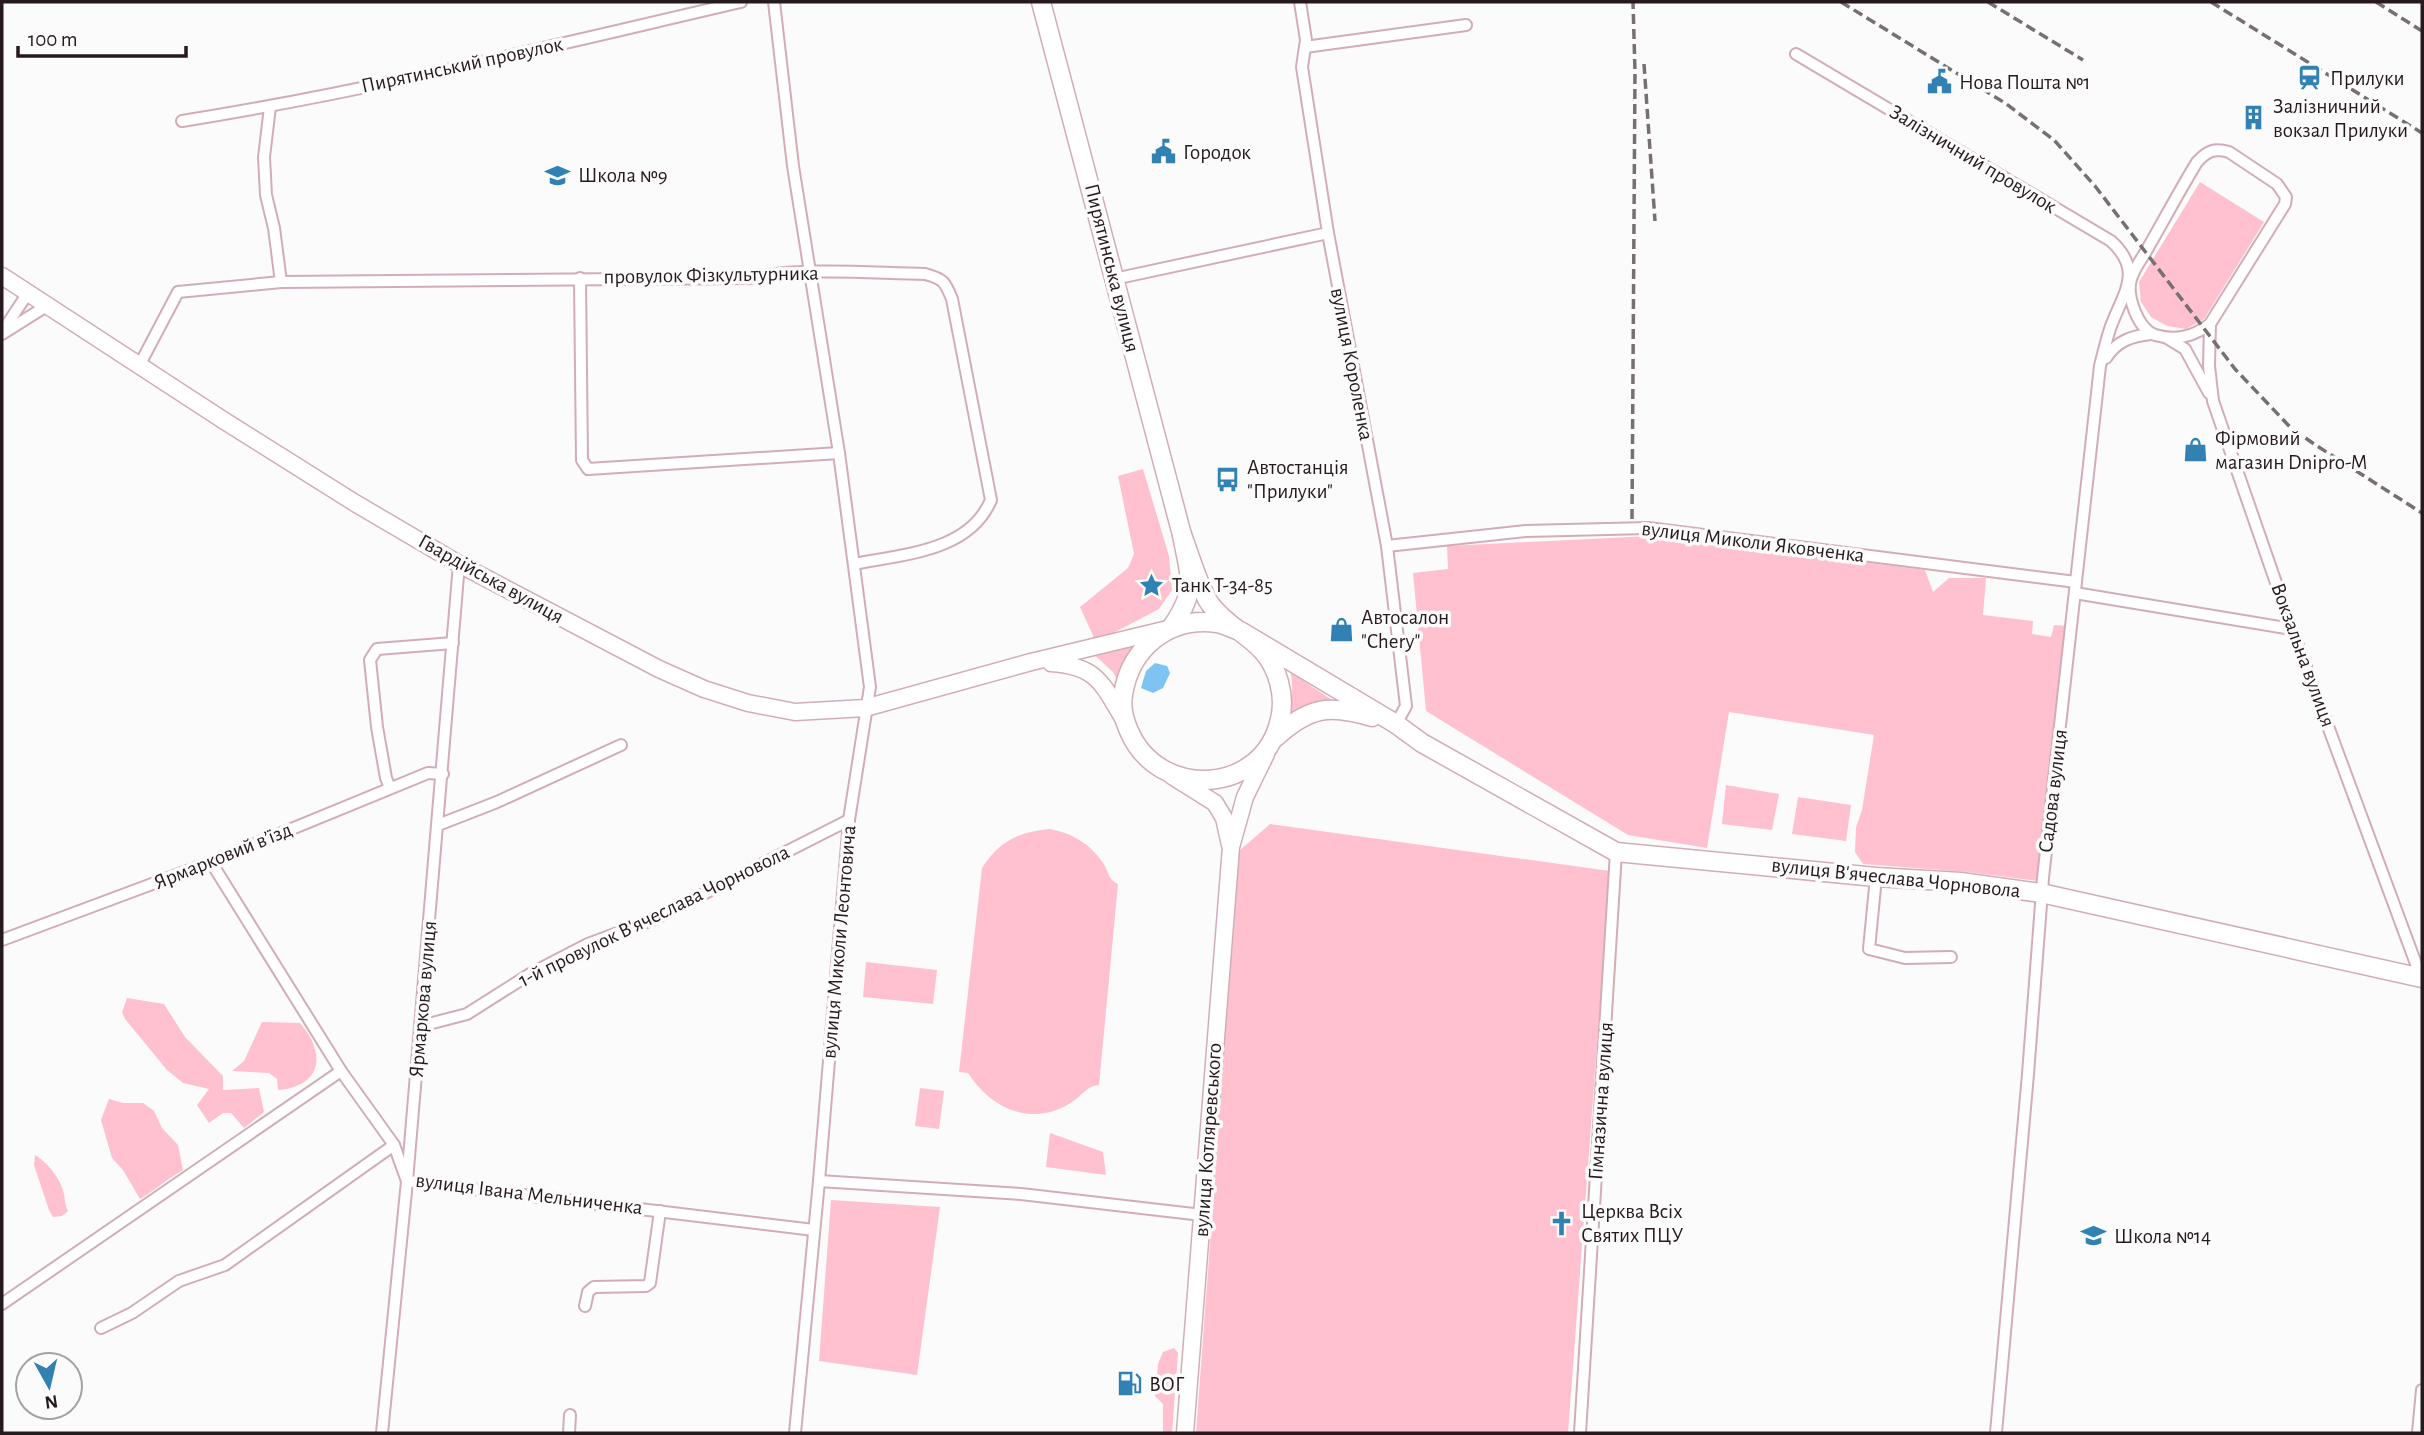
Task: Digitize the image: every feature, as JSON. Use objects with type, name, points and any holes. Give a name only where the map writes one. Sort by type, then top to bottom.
[{"type":"main road","name":"Пирятинська вулиця","points":[[1041,2],[1182,535]]},
{"type":"main road","name":"Гвардійська вулиця","points":[[2,276],[355,503],[459,564],[659,669],[704,690],[748,704],[795,712],[865,708],[1031,662],[1171,628]]},
{"type":"main road","points":[[1171,628],[1189,598],[1190,580],[1182,535]]},
{"type":"main road","points":[[1182,535],[1208,601],[1218,614],[1262,648],[1276,669],[1282,694],[1280,719],[1245,797],[1231,847]]},
{"type":"main road","points":[[1125,722],[1122,699],[1126,677],[1136,656],[1152,640],[1171,628],[1195,622],[1219,624],[1242,632],[1396,724]]},
{"type":"main road","points":[[1031,662],[1071,664],[1090,671],[1106,690],[1134,743],[1150,761],[1215,803],[1224,818],[1231,847]]},
{"type":"main road","points":[[1169,774],[1192,780],[1215,780],[1237,773],[1256,760],[1294,720],[1310,713],[1329,709],[1352,711],[1396,724]]},
{"type":"main road","name":"вулиця В'ячеслава Чорновола","points":[[1396,724],[1422,743],[1616,852],[1876,877],[1961,881],[2041,893],[2422,979]]},
{"type":"main road","name":"вулиця Котляревського","points":[[1185,1433],[1231,847]]},
{"type":"street","name":"Пирятинський провулок","points":[[182,121],[270,107],[496,59],[741,2]]},
{"type":"street","name":"вулиця Миколи Леонтовича","points":[[774,2],[793,166],[839,453],[870,687],[849,820],[795,1433]]},
{"type":"street","name":"вулиця Короленка","points":[[1300,2],[1306,40],[1302,67],[1328,233],[1387,546],[1406,706],[1396,724]]},
{"type":"street","points":[[1305,47],[1466,25]]},
{"type":"street","name":"Залізничний провулок","points":[[1796,54],[2110,241],[2121,250],[2130,280]]},
{"type":"street","points":[[270,107],[264,157],[266,195],[282,282]]},
{"type":"street","name":"Вокзальна вулиця","points":[[2130,280],[2204,153],[2211,150],[2229,152],[2277,184],[2286,197],[2285,204],[2210,324],[2208,366],[2213,401],[2292,629],[2422,979]]},
{"type":"street","points":[[1114,279],[1328,233]]},
{"type":"street","name":"провулок Фізкультурника","points":[[139,366],[178,292],[282,282],[750,278],[775,273],[811,272],[925,274],[937,277],[946,283],[952,299],[989,483],[990,500],[985,513],[967,533],[937,546],[854,564]]},
{"type":"street","points":[[580,278],[582,460],[588,469],[839,453]]},
{"type":"street","points":[[2130,280],[2132,305],[2140,323],[2151,334]]},
{"type":"street","name":"Садова вулиця","points":[[1996,1433],[2041,893],[2100,366],[2110,330],[2130,280]]},
{"type":"street","points":[[2,333],[28,293]]},
{"type":"street","points":[[2,333],[48,305]]},
{"type":"street","points":[[2167,338],[2195,335],[2210,324]]},
{"type":"street","points":[[2100,366],[2112,349],[2133,336],[2151,334],[2167,338],[2185,349],[2213,401]]},
{"type":"street","name":"вулиця Миколи Яковченка","points":[[1387,546],[1527,531],[1648,528],[2076,588],[2292,629]]},
{"type":"street","name":"Ярмаркова вулиця","points":[[382,1433],[421,1026],[459,564]]},
{"type":"street","points":[[390,788],[377,727],[370,660],[377,649],[453,643]]},
{"type":"street","points":[[438,825],[497,802],[621,745]]},
{"type":"street","name":"Ярмарковий вʼїзд","points":[[2,940],[211,862],[428,773],[443,774]]},
{"type":"street","name":"1-й провулок В'ячеслава Чорновола","points":[[421,1026],[467,1014],[530,974],[588,944],[652,920],[849,820]]},
{"type":"street","name":"Гімназична вулиця","points":[[1580,1433],[1616,852]]},
{"type":"street","name":"вулиця Івана Мельниченка","points":[[211,862],[341,1071],[394,1145],[407,1181],[814,1230]]},
{"type":"street","points":[[1876,877],[1869,949],[1905,958],[1951,957]]},
{"type":"street","points":[[2,1304],[341,1071]]},
{"type":"street","points":[[101,1328],[132,1313],[179,1281],[225,1265],[394,1145]]},
{"type":"street","points":[[819,1181],[1021,1194],[1202,1215]]},
{"type":"street","points":[[585,1306],[587,1292],[594,1287],[646,1286],[650,1283],[660,1211]]},
{"type":"street","points":[[2418,1433],[2422,1390]]},
{"type":"street","points":[[569,1433],[570,1415]]},
{"type":"shaded area","points":[[2200,182],[2264,222],[2204,319],[2186,329],[2167,326],[2151,317],[2141,302],[2139,282]]},
{"type":"shaded area","points":[[1143,469],[1169,556],[1172,590],[1159,609],[1096,642],[1080,607],[1128,568],[1134,554],[1118,476]]},
{"type":"shaded area","points":[[1650,536],[1925,570],[1933,592],[1949,578],[1986,578],[1983,615],[2033,621],[2032,634],[2051,637],[2054,625],[2068,626],[2038,881],[1968,872],[1863,864],[1855,852],[1856,827],[1862,810],[1874,735],[1729,712],[1707,848],[1628,835],[1426,711],[1413,573],[1448,569],[1447,546]]},
{"type":"shaded area","points":[[1139,640],[1129,656],[1120,685],[1113,672],[1090,651]]},
{"type":"shaded area","points":[[1291,673],[1337,703],[1286,720],[1292,696]]},
{"type":"shaded area","points":[[1726,785],[1779,794],[1772,830],[1722,824]]},
{"type":"shaded area","points":[[1798,797],[1851,805],[1846,841],[1792,834]]},
{"type":"shaded area","points":[[1270,824],[1610,871],[1568,1433],[1196,1433],[1239,851]]},
{"type":"shaded area","points":[[1049,829],[1074,837],[1088,846],[1105,866],[1111,879],[1118,884],[1099,1085],[1091,1087],[1057,1110],[1028,1114],[1000,1105],[977,1086],[968,1073],[959,1072],[982,868],[995,851],[1011,840]]},
{"type":"shaded area","points":[[866,962],[937,970],[933,1004],[863,997]]},
{"type":"shaded area","points":[[127,998],[164,1004],[185,1037],[223,1076],[223,1090],[259,1088],[264,1112],[244,1128],[231,1113],[223,1113],[209,1123],[197,1105],[209,1089],[183,1083],[167,1070],[125,1019],[122,1012]]},
{"type":"shaded area","points":[[262,1022],[300,1023],[308,1034],[314,1046],[316,1066],[312,1075],[304,1082],[278,1090],[277,1079],[269,1073],[232,1071],[244,1061]]},
{"type":"shaded area","points":[[920,1088],[944,1091],[939,1129],[915,1126]]},
{"type":"shaded area","points":[[109,1099],[123,1103],[143,1103],[154,1111],[162,1128],[178,1145],[183,1170],[140,1199],[123,1170],[112,1158],[101,1120]]},
{"type":"shaded area","points":[[1050,1133],[1103,1152],[1106,1175],[1046,1167]]},
{"type":"shaded area","points":[[35,1155],[49,1167],[60,1183],[68,1211],[62,1216],[53,1217],[49,1210],[34,1165]]},
{"type":"shaded area","points":[[831,1200],[940,1207],[917,1375],[819,1361]]},
{"type":"shaded area","points":[[1174,1348],[1178,1353],[1172,1433],[1163,1433],[1163,1404],[1155,1396],[1158,1364],[1163,1352]]},
{"type":"water","points":[[1155,663],[1167,666],[1170,673],[1163,688],[1153,693],[1141,688],[1146,671]]},
{"type":"railway","points":[[1632,519],[1635,72],[1633,2]]},
{"type":"railway","points":[[1841,2],[2005,103],[2054,140],[2095,186],[2235,369],[2290,427],[2422,513]]},
{"type":"railway","points":[[1988,2],[2083,60]]},
{"type":"railway","points":[[2211,2],[2422,133]]},
{"type":"railway","points":[[2376,2],[2422,31]]},
{"type":"railway","points":[[1644,64],[1655,221]]},
{"type":"place","name":"Прилуки","points":[[2310,78]]},
{"type":"place","name":"Нова Пошта №1","points":[[1939,82]]},
{"type":"place","name":"Залізничний вокзал Прилуки","points":[[2253,118]]},
{"type":"place","name":"Городок","points":[[1163,152]]},
{"type":"place","name":"Школа №9","points":[[558,175]]},
{"type":"place","name":"Фірмовий магазин Dnipro-M","points":[[2195,450]]},
{"type":"place","name":"Автостанція \"Прилуки\"","points":[[1227,479]]},
{"type":"place","name":"Танк Т-34-85","points":[[1152,585]]},
{"type":"place","name":"Автосалон \"Chery\"","points":[[1341,629]]},
{"type":"place","name":"Церква Всіх Святих ПЦУ","points":[[1561,1223]]},
{"type":"place","name":"Школа №14","points":[[2094,1236]]},
{"type":"place","name":"ВОГ","points":[[1129,1384]]}]
